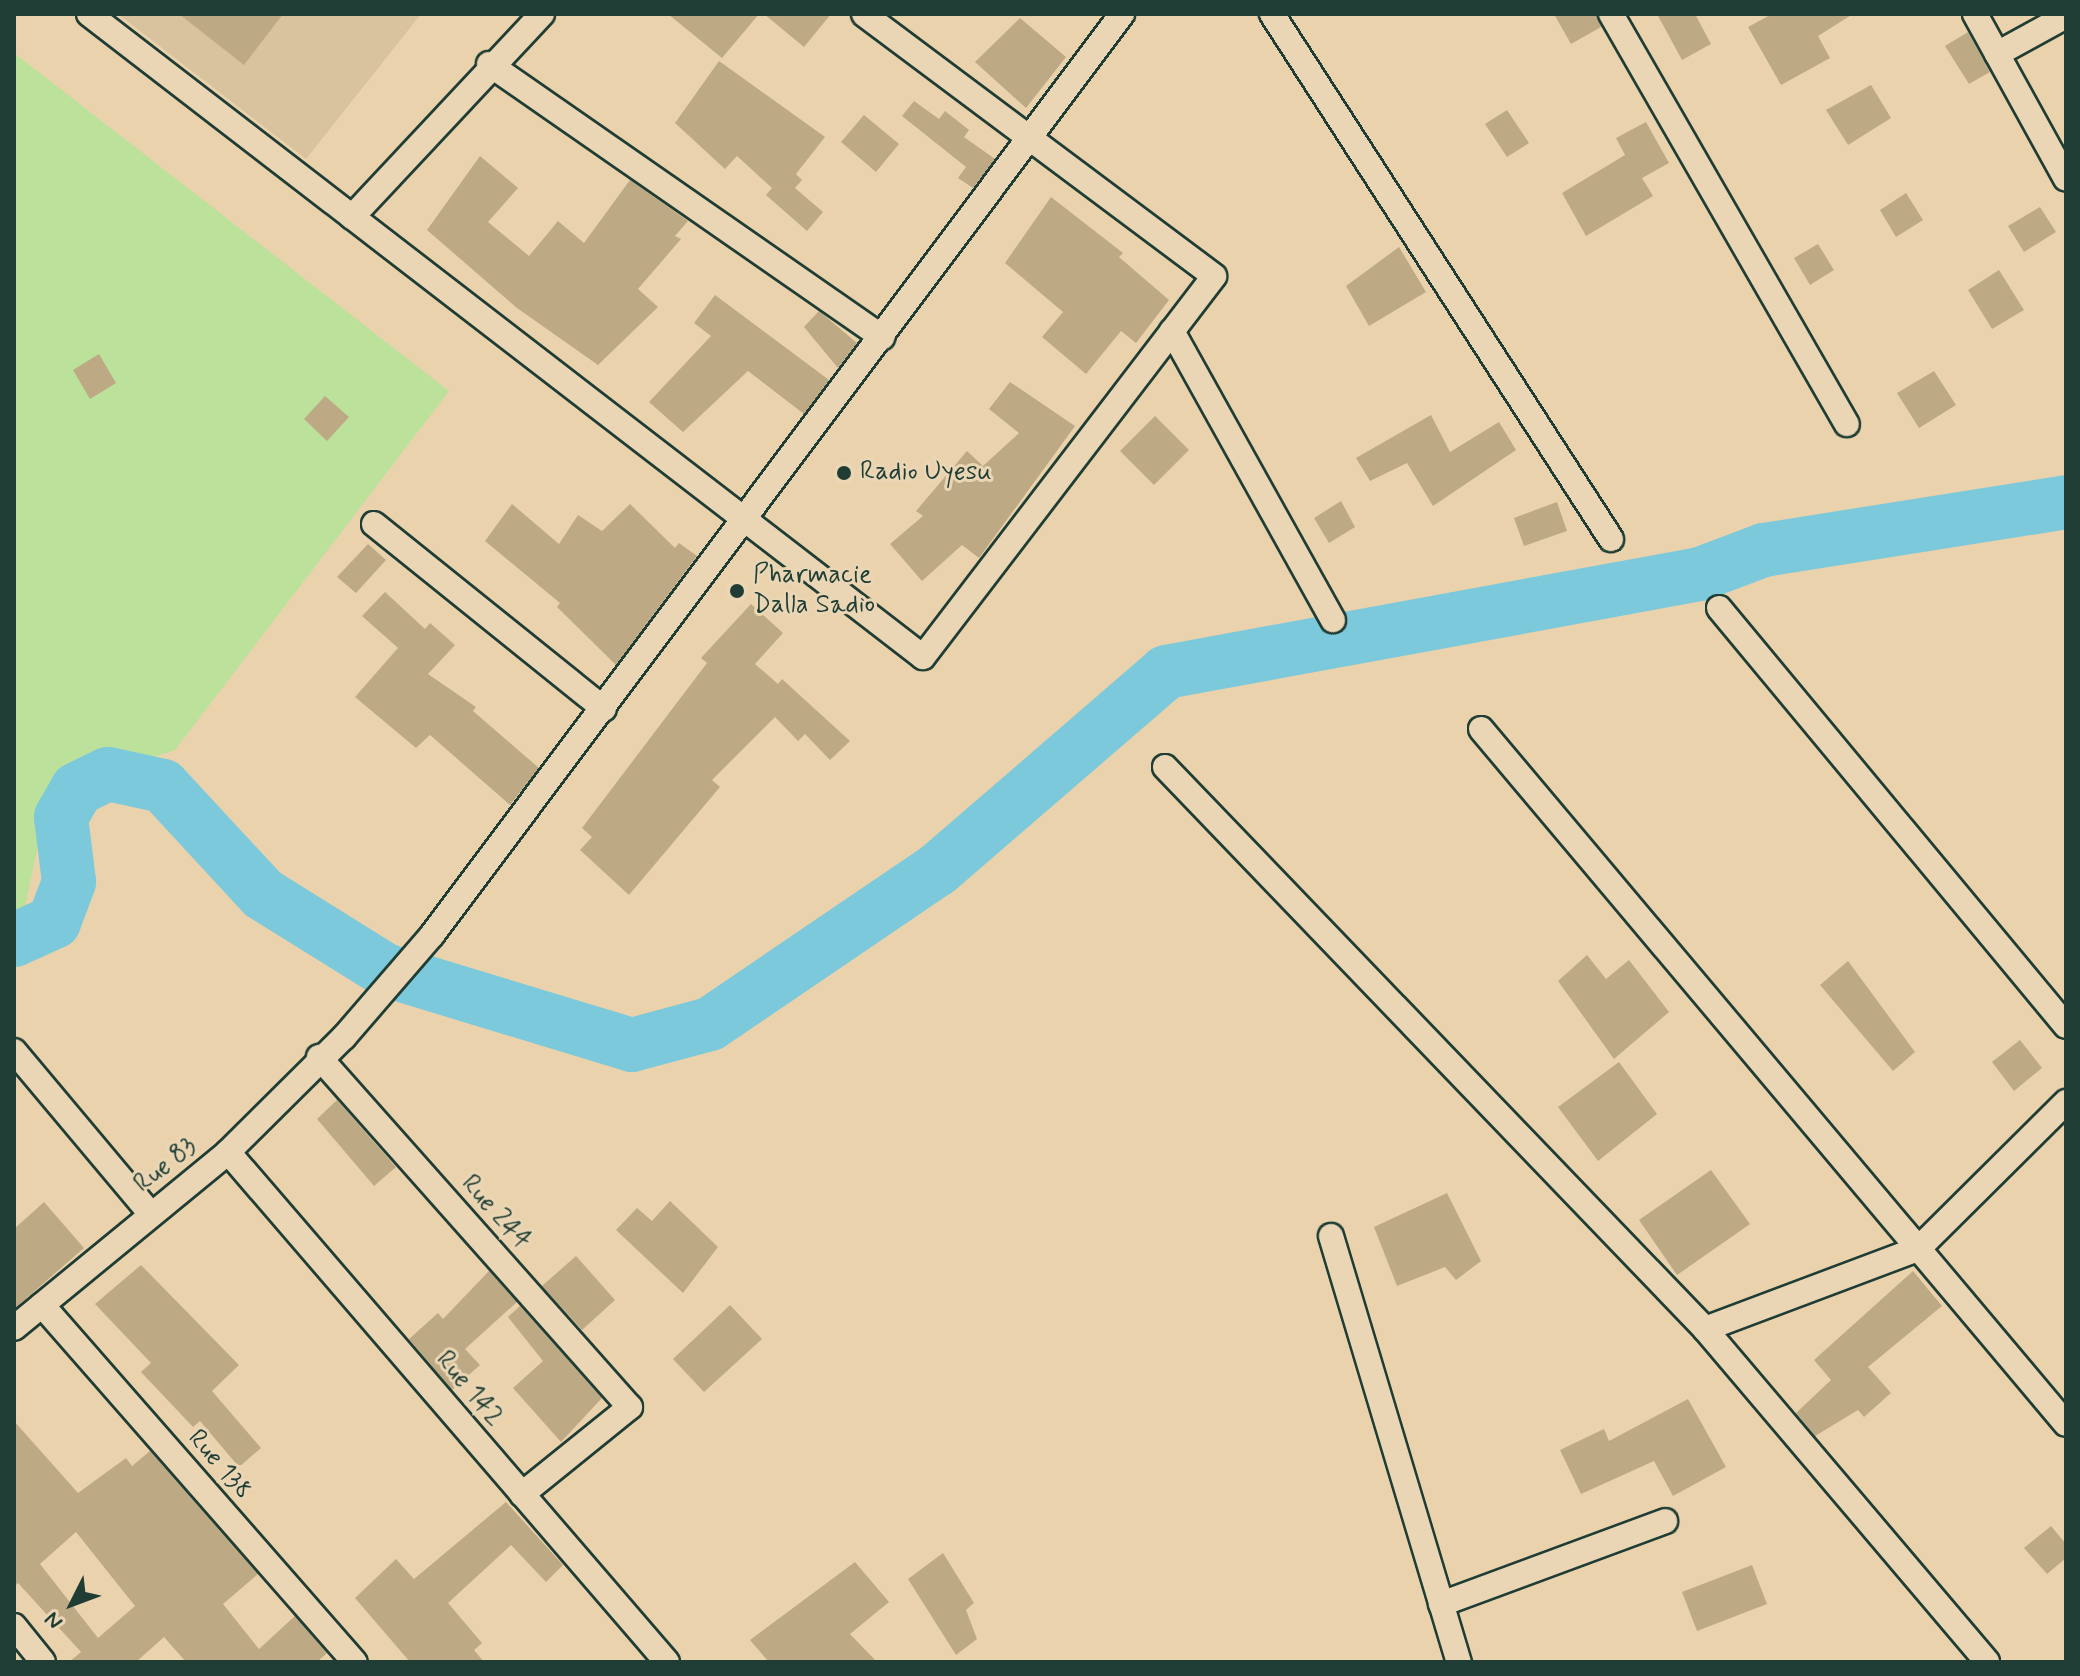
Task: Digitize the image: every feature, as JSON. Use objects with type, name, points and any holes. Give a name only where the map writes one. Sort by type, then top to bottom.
[{"type":"street","points":[[89,14],[923,657],[1214,276],[864,14]]},
{"type":"street","points":[[352,217],[489,64],[542,14]]},
{"type":"street","name":"Rue 83","points":[[14,1328],[228,1152],[319,1057],[344,1037],[432,935],[1122,14]]},
{"type":"street","points":[[1272,14],[1611,539]]},
{"type":"street","points":[[1611,14],[1847,424]]},
{"type":"street","points":[[1975,14],[2066,179]]},
{"type":"street","points":[[1997,54],[2066,16]]},
{"type":"street","points":[[489,64],[882,337]]},
{"type":"street","points":[[1172,331],[1333,620]]},
{"type":"street","points":[[374,524],[604,709]]},
{"type":"street","points":[[1719,608],[2066,1026]]},
{"type":"street","points":[[1481,729],[2066,1424]]},
{"type":"street","points":[[1165,767],[1705,1329],[1987,1662]]},
{"type":"street","points":[[15,1056],[151,1214]]},
{"type":"street","name":"Rue 244","points":[[319,1057],[630,1407],[522,1494]]},
{"type":"street","points":[[1705,1329],[1918,1249],[2066,1102]]},
{"type":"street","name":"Rue 142","points":[[228,1152],[667,1662]]},
{"type":"street","points":[[1331,1236],[1459,1662]]},
{"type":"street","name":"Rue 138","points":[[42,1305],[355,1662]]},
{"type":"street","points":[[1441,1604],[1665,1521]]},
{"type":"street","points":[[14,1626],[43,1662]]},
{"type":"shaded area","points":[[118,14],[421,14],[306,159]]},
{"type":"green space","points":[[14,53],[449,391],[175,750],[49,793],[25,907],[14,913]]},
{"type":"building","points":[[179,14],[283,14],[244,65]]},
{"type":"building","points":[[668,14],[759,14],[722,58]]},
{"type":"building","points":[[764,14],[831,14],[804,47]]},
{"type":"building","points":[[1554,14],[1596,14],[1601,27],[1571,44]]},
{"type":"building","points":[[1657,14],[1695,14],[1711,44],[1682,60]]},
{"type":"building","points":[[1772,14],[1853,14],[1818,36],[1830,58],[1781,85],[1748,27]]},
{"type":"building","points":[[1020,18],[1066,57],[1026,108],[975,62]]},
{"type":"building","points":[[1968,32],[1990,72],[1969,84],[1945,46]]},
{"type":"building","points":[[719,61],[825,137],[796,174],[802,180],[795,188],[823,212],[807,231],[766,195],[772,188],[737,156],[725,169],[675,123]]},
{"type":"building","points":[[1871,85],[1891,118],[1848,145],[1826,110]]},
{"type":"building","points":[[914,101],[939,119],[945,111],[969,130],[964,137],[995,159],[973,188],[958,178],[966,167],[902,116]]},
{"type":"building","points":[[1507,110],[1529,143],[1507,157],[1485,124]]},
{"type":"building","points":[[864,115],[899,144],[876,172],[841,142]]},
{"type":"building","points":[[1646,122],[1669,163],[1642,178],[1653,196],[1586,236],[1562,193],[1625,155],[1616,138]]},
{"type":"building","points":[[480,156],[518,188],[488,222],[529,256],[558,221],[584,243],[630,180],[688,221],[675,236],[681,239],[638,289],[658,307],[598,365],[517,308],[427,230]]},
{"type":"building","points":[[1906,193],[1923,220],[1896,237],[1880,210]]},
{"type":"building","points":[[1051,197],[1123,253],[1119,257],[1169,300],[1136,343],[1121,331],[1086,374],[1042,337],[1063,312],[1005,263]]},
{"type":"building","points":[[2040,207],[2056,232],[2024,252],[2008,226]]},
{"type":"building","points":[[1818,244],[1834,270],[1810,285],[1794,258]]},
{"type":"building","points":[[1399,247],[1426,292],[1369,326],[1346,286]]},
{"type":"building","points":[[1999,270],[2024,310],[1992,329],[1968,290]]},
{"type":"building","points":[[715,295],[829,380],[804,414],[748,371],[683,432],[649,402],[711,336],[694,323]]},
{"type":"building","points":[[819,311],[857,343],[838,368],[804,327]]},
{"type":"building","points":[[99,354],[116,383],[90,399],[73,370]]},
{"type":"building","points":[[1934,371],[1956,405],[1919,428],[1897,393]]},
{"type":"building","points":[[1010,382],[1075,426],[979,558],[962,545],[922,581],[890,544],[923,516],[916,511],[967,451],[983,466],[1019,433],[989,409]]},
{"type":"building","points":[[325,396],[349,417],[327,441],[304,419]]},
{"type":"building","points":[[1431,415],[1450,452],[1499,422],[1516,450],[1433,506],[1407,463],[1370,481],[1356,458]]},
{"type":"building","points":[[1155,416],[1189,450],[1154,485],[1120,451]]},
{"type":"building","points":[[1341,501],[1355,527],[1329,543],[1314,518]]},
{"type":"building","points":[[1557,502],[1567,531],[1524,546],[1514,518]]},
{"type":"building","points":[[512,504],[559,544],[578,515],[602,531],[630,504],[675,548],[679,543],[697,556],[616,665],[557,607],[560,603],[485,541]]},
{"type":"building","points":[[368,544],[386,560],[356,593],[337,577]]},
{"type":"building","points":[[385,592],[425,629],[430,623],[455,645],[428,674],[476,707],[473,711],[539,768],[510,805],[430,735],[416,748],[355,697],[398,648],[362,616]]},
{"type":"building","points":[[751,604],[783,633],[755,664],[778,684],[782,679],[850,741],[830,760],[805,734],[798,741],[775,717],[712,780],[720,787],[629,895],[580,850],[592,837],[582,828],[707,663],[701,658]]},
{"type":"building","points":[[1587,955],[1606,979],[1629,960],[1669,1012],[1614,1059],[1558,981]]},
{"type":"building","points":[[1848,961],[1915,1052],[1893,1071],[1820,985]]},
{"type":"building","points":[[2020,1040],[2042,1068],[2014,1091],[1992,1062]]},
{"type":"building","points":[[1619,1062],[1657,1114],[1598,1161],[1558,1107]]},
{"type":"building","points":[[337,1100],[396,1167],[374,1186],[317,1119]]},
{"type":"building","points":[[1711,1170],[1750,1224],[1677,1275],[1639,1220]]},
{"type":"building","points":[[1447,1193],[1481,1261],[1456,1280],[1445,1267],[1397,1286],[1374,1227]]},
{"type":"building","points":[[670,1201],[718,1247],[683,1293],[616,1230],[637,1208],[652,1221]]},
{"type":"building","points":[[44,1202],[84,1248],[14,1309],[14,1229]]},
{"type":"building","points":[[576,1256],[615,1300],[582,1330],[542,1286]]},
{"type":"building","points":[[141,1265],[239,1365],[212,1391],[261,1448],[239,1467],[200,1421],[193,1427],[141,1372],[151,1363],[95,1304]]},
{"type":"building","points":[[489,1271],[517,1302],[465,1349],[480,1365],[452,1390],[409,1339],[438,1313],[443,1319]]},
{"type":"building","points":[[1913,1271],[1942,1306],[1868,1367],[1891,1393],[1864,1417],[1858,1410],[1815,1436],[1796,1413],[1831,1380],[1814,1360]]},
{"type":"building","points":[[730,1305],[762,1339],[704,1392],[673,1359]]},
{"type":"building","points":[[520,1306],[602,1398],[561,1442],[513,1388],[543,1361],[508,1317]]},
{"type":"building","points":[[1688,1399],[1726,1467],[1673,1496],[1654,1461],[1581,1494],[1560,1450],[1604,1429],[1609,1441]]},
{"type":"building","points":[[14,1421],[78,1493],[126,1458],[132,1466],[150,1451],[258,1574],[223,1604],[259,1649],[295,1616],[327,1653],[317,1662],[186,1662],[164,1637],[136,1662],[69,1662],[81,1652],[18,1583],[14,1587]],"holes":[[[76,1532],[135,1606],[98,1638],[40,1564]]]},
{"type":"building","points":[[506,1502],[563,1565],[546,1582],[511,1545],[448,1603],[482,1643],[474,1650],[484,1662],[410,1662],[355,1598],[396,1559],[414,1579]]},
{"type":"building","points":[[2051,1526],[2066,1544],[2066,1558],[2047,1574],[2024,1548]]},
{"type":"building","points":[[943,1553],[974,1603],[966,1610],[977,1639],[956,1655],[908,1579]]},
{"type":"building","points":[[855,1562],[889,1602],[850,1634],[877,1662],[769,1662],[750,1640]]},
{"type":"building","points":[[1752,1565],[1767,1604],[1697,1631],[1682,1592]]},
{"type":"waterway","points":[[14,940],[54,922],[69,882],[61,817],[77,789],[108,774],[163,786],[263,894],[385,970],[632,1045],[710,1024],[937,870],[1166,672],[1700,574],[1764,550],[2066,502]]},
{"type":"place","name":"Radio Uyesu","points":[[844,473]]},
{"type":"place","name":"Pharmacie Dalla Sadio","points":[[737,591]]}]
